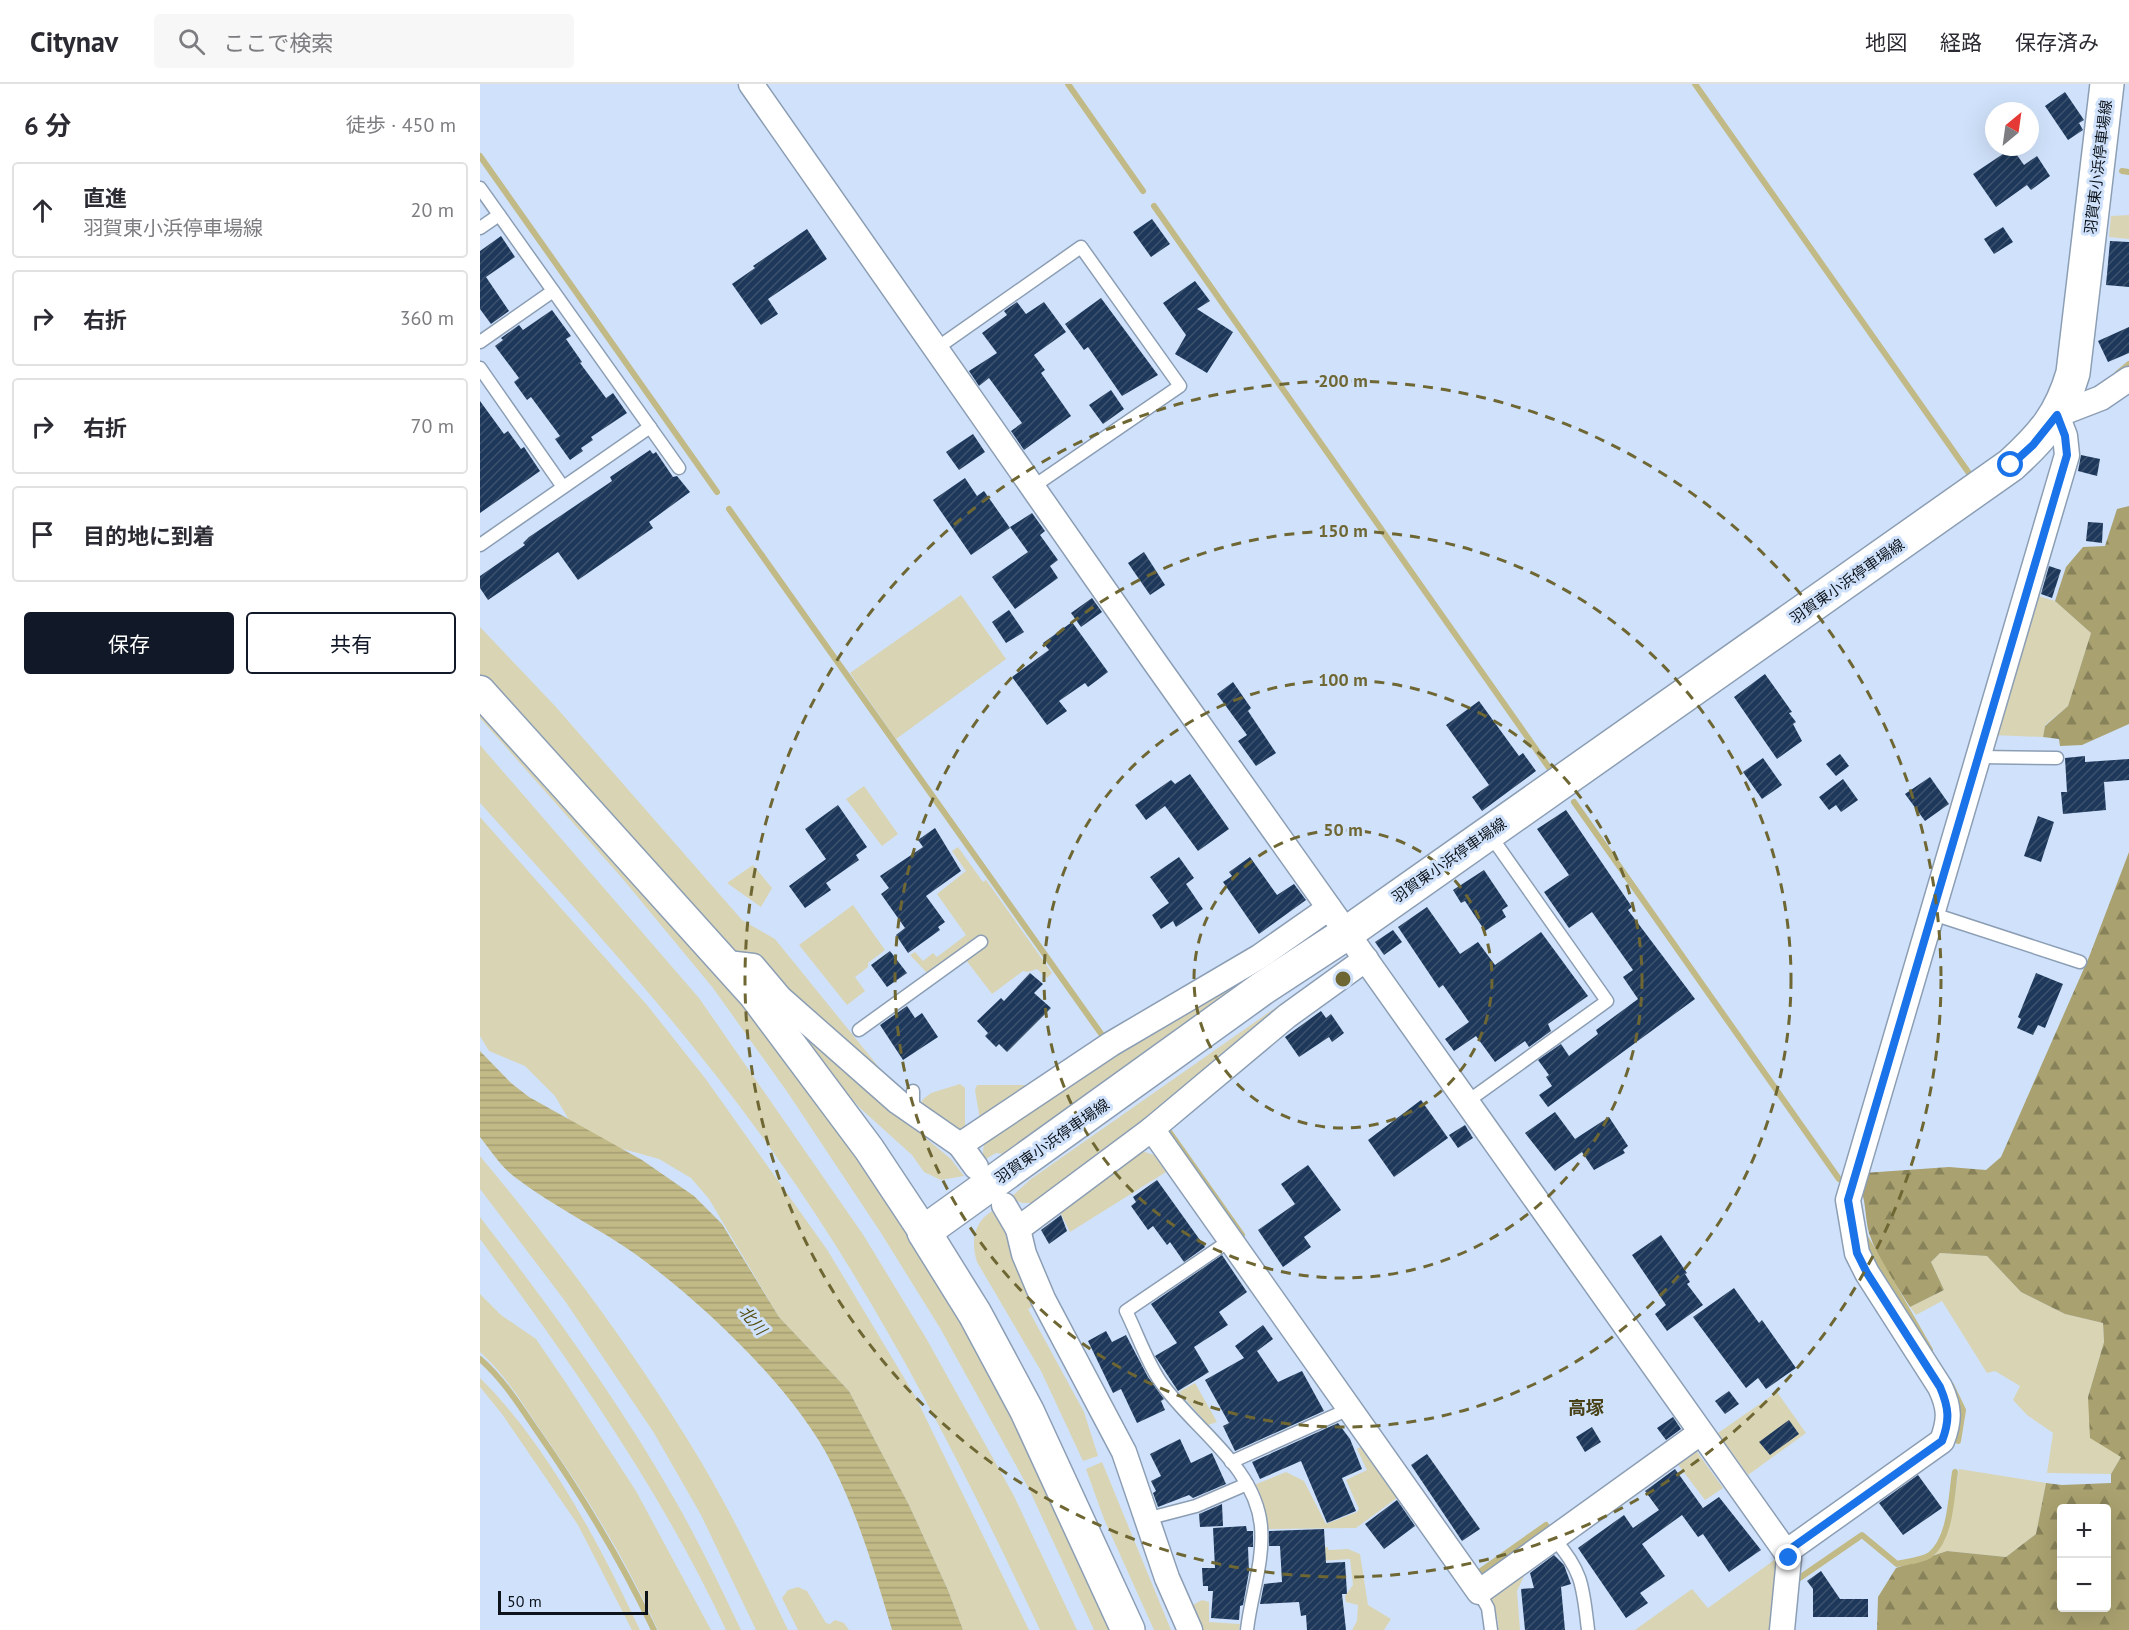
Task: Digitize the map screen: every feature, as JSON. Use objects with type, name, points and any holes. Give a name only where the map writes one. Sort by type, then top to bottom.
[{"type":"main road","name":"羽賀東小浜停車場線","points":[[924,1232],[1263,988],[1338,920],[1488,832],[2011,465],[2033,445],[2057,415],[2073,373],[2108,84]]},
{"type":"main road","points":[[924,1232],[975,1314],[1032,1421],[1128,1630]]},
{"type":"street","points":[[751,84],[1338,920],[1786,1552],[1789,1558],[1782,1630]]},
{"type":"street","points":[[1786,1552],[1942,1441],[1949,1421],[1947,1403],[1940,1387],[1867,1273],[1857,1253],[1848,1200],[1934,914],[2067,455],[2065,436],[2057,415],[2101,398],[2129,379]]},
{"type":"street","points":[[480,691],[727,963],[869,1149],[924,1232]]},
{"type":"street","points":[[960,1145],[1110,1044],[1259,957],[1338,920]]},
{"type":"street","points":[[1018,1229],[1152,1129],[1287,1016],[1366,959]]},
{"type":"street","points":[[727,963],[753,966],[780,998],[913,1102],[960,1145],[976,1167]]},
{"type":"street","points":[[1152,1129],[1229,1242],[1479,1592],[1700,1433]]},
{"type":"street","points":[[1004,1204],[1018,1229],[1024,1254],[1043,1299],[1124,1452],[1146,1519],[1190,1630]]},
{"type":"lane","points":[[480,188],[679,468]]},
{"type":"lane","points":[[480,228],[499,215]]},
{"type":"lane","points":[[937,348],[1082,247],[1180,386],[1034,486]]},
{"type":"lane","points":[[480,342],[553,291]]},
{"type":"lane","points":[[480,368],[563,487]]},
{"type":"lane","points":[[480,545],[650,427]]},
{"type":"lane","points":[[1979,757],[2058,758]]},
{"type":"lane","points":[[1468,1101],[1607,1001],[1488,832]]},
{"type":"lane","points":[[1934,914],[2080,962]]},
{"type":"lane","points":[[859,1030],[981,942]]},
{"type":"lane","points":[[1229,1242],[1126,1311],[1160,1381],[1231,1462],[1254,1495],[1261,1524],[1262,1555],[1246,1630]]},
{"type":"lane","points":[[1231,1462],[1349,1409]]},
{"type":"lane","points":[[1146,1519],[1196,1506],[1246,1484]]},
{"type":"lane","points":[[1554,1539],[1569,1555],[1580,1576],[1588,1630]]},
{"type":"lane","points":[[1479,1592],[1488,1608],[1491,1630]]},
{"type":"shaded area","points":[[2129,215],[2129,239],[2109,237],[2111,216]]},
{"type":"shaded area","points":[[2032,594],[2055,601],[2091,633],[2068,706],[2045,725],[2043,737],[1992,735]]},
{"type":"shaded area","points":[[961,595],[1006,659],[896,739],[850,673]]},
{"type":"shaded area","points":[[480,627],[555,706],[742,920],[775,939],[899,1092],[787,992],[758,956],[728,949],[480,677]]},
{"type":"shaded area","points":[[480,701],[728,983],[815,1096],[906,1229],[1000,1385],[1116,1630],[1094,1630],[1029,1489],[940,1328],[881,1233],[788,1093],[713,988],[622,878],[480,718]]},
{"type":"shaded area","points":[[480,745],[699,998],[864,1236],[926,1338],[1014,1496],[1077,1630],[1040,1630],[919,1388],[852,1272],[778,1159],[709,1066],[672,1021],[597,933],[480,803]]},
{"type":"shaded area","points":[[864,786],[898,834],[882,846],[846,799]]},
{"type":"shaded area","points":[[480,817],[647,1005],[705,1078],[828,1251],[915,1396],[1029,1630],[963,1630],[948,1590],[909,1505],[849,1391],[779,1317],[709,1199],[691,1178],[659,1159],[616,1147],[569,1120],[555,1096],[525,1066],[489,1051],[480,1036]]},
{"type":"shaded area","points":[[958,847],[983,882],[986,880],[1052,973],[1047,978],[1037,969],[1023,971],[992,994],[966,960],[985,946],[980,939],[929,975],[910,955],[915,952],[923,961],[933,953],[937,957],[966,935],[937,894],[966,871],[952,851]]},
{"type":"shaded area","points":[[753,865],[772,888],[761,907],[727,883]]},
{"type":"shaded area","points":[[853,905],[885,950],[855,977],[865,991],[847,1005],[799,945]]},
{"type":"shaded area","points":[[1316,931],[1322,940],[1011,1155],[996,1153],[984,1160],[984,1145],[992,1132]]},
{"type":"shaded area","points":[[1342,961],[1343,964],[1036,1203],[1022,1203],[1010,1198],[1031,1179]]},
{"type":"shaded area","points":[[777,1003],[893,1111],[951,1159],[964,1176],[941,1180],[924,1172],[912,1155],[860,1108],[822,1066]]},
{"type":"shaded area","points":[[960,1084],[965,1088],[965,1128],[960,1132],[923,1109],[922,1100],[931,1093]]},
{"type":"shaded area","points":[[977,1085],[1032,1085],[980,1120],[975,1090]]},
{"type":"shaded area","points":[[1145,1152],[1154,1155],[1166,1172],[1070,1232],[1059,1210],[1135,1153]]},
{"type":"shaded area","points":[[480,1156],[598,1306],[678,1424],[747,1546],[788,1630],[756,1630],[701,1515],[654,1433],[565,1301],[480,1189]]},
{"type":"shaded area","points":[[992,1211],[1003,1228],[1032,1307],[1028,1309],[1084,1412],[1098,1456],[1083,1461],[1041,1371],[977,1262],[974,1240],[977,1227]]},
{"type":"shaded area","points":[[480,1217],[558,1320],[631,1427],[684,1516],[741,1630],[726,1630],[673,1527],[644,1477],[581,1380],[480,1239]]},
{"type":"shaded area","points":[[1940,1253],[1987,1256],[2021,1292],[2065,1314],[2103,1323],[2104,1342],[2088,1397],[2121,1457],[2111,1474],[2047,1473],[2053,1433],[2027,1415],[2013,1400],[2020,1386],[1995,1371],[1987,1373],[1942,1301],[1916,1315],[1910,1307],[1944,1290],[1931,1262]]},
{"type":"shaded area","points":[[480,1294],[501,1315],[536,1339],[636,1491],[711,1630],[658,1630],[605,1528],[513,1390],[480,1352]]},
{"type":"shaded area","points":[[480,1378],[528,1433],[550,1464],[608,1564],[640,1630],[632,1630],[578,1525],[502,1414],[480,1387]]},
{"type":"shaded area","points":[[1195,1383],[1217,1422],[1208,1425],[1179,1392]]},
{"type":"shaded area","points":[[1777,1392],[1806,1433],[1748,1475],[1718,1433]]},
{"type":"shaded area","points":[[1365,1444],[1401,1495],[1356,1528],[1267,1529],[1263,1502],[1254,1485],[1286,1472],[1304,1481],[1326,1524],[1357,1512],[1359,1509],[1346,1480],[1367,1470],[1357,1449]]},
{"type":"shaded area","points":[[1695,1449],[1723,1488],[1705,1500],[1676,1462]]},
{"type":"shaded area","points":[[1102,1462],[1171,1630],[1154,1630],[1104,1519],[1086,1469]]},
{"type":"shaded area","points":[[1959,1469],[2046,1483],[2036,1534],[2006,1557],[1947,1551],[1935,1555],[1949,1525]]},
{"type":"shaded area","points":[[1328,1547],[1328,1550],[1348,1549],[1360,1554],[1368,1605],[1391,1619],[1384,1630],[1352,1630],[1357,1621],[1358,1605],[1346,1602],[1345,1596],[1353,1585],[1350,1559],[1320,1561],[1312,1548]]},
{"type":"shaded area","points":[[1777,1558],[1772,1630],[1635,1630],[1692,1589],[1708,1608]]},
{"type":"shaded area","points":[[1522,1572],[1524,1576],[1517,1591],[1520,1630],[1498,1630],[1492,1592]]},
{"type":"shaded area","points":[[798,1587],[807,1591],[826,1623],[830,1624],[835,1620],[844,1623],[849,1630],[798,1630],[782,1598],[788,1590]]},
{"type":"shaded area","points":[[1202,1600],[1209,1602],[1209,1622],[1240,1624],[1239,1630],[1202,1630],[1191,1606]]},
{"type":"green space","points":[[2129,506],[2129,724],[2082,745],[2060,746],[2059,739],[2043,737],[2045,726],[2068,706],[2091,633],[2055,601],[2066,567],[2083,547],[2105,546],[2117,509]]},
{"type":"green space","points":[[2129,852],[2129,1630],[1877,1630],[1878,1597],[1896,1568],[1947,1551],[2006,1557],[2036,1534],[2046,1483],[2062,1485],[2111,1483],[2111,1474],[2121,1457],[2090,1438],[2088,1397],[2104,1342],[2103,1323],[2065,1314],[2021,1292],[1987,1256],[1940,1253],[1931,1262],[1944,1290],[1910,1307],[1877,1253],[1869,1233],[1860,1188],[1864,1173],[1949,1167],[1986,1170],[2001,1157],[2089,957]]},
{"type":"water","name":"北川","points":[[480,1051],[511,1083],[529,1097],[642,1160],[694,1196],[722,1224],[779,1317],[849,1391],[909,1505],[948,1590],[963,1630],[892,1630],[866,1546],[842,1484],[816,1436],[796,1407],[719,1324],[664,1276],[623,1246],[531,1189],[511,1174],[497,1159],[480,1137]]},
{"type":"building","points":[[2065,92],[2084,120],[2079,123],[2083,130],[2068,140],[2045,106]]},
{"type":"building","points":[[2000,156],[2018,156],[2024,165],[2037,156],[2050,176],[2031,190],[2027,185],[1996,207],[1973,174]]},
{"type":"building","points":[[1152,219],[1170,244],[1151,257],[1133,232]]},
{"type":"building","points":[[2003,227],[2013,242],[1994,254],[1984,239]]},
{"type":"building","points":[[807,229],[827,259],[768,299],[778,314],[761,325],[732,284],[755,268],[753,266]]},
{"type":"building","points":[[501,236],[515,257],[486,277],[509,311],[491,324],[480,309],[480,251]]},
{"type":"building","points":[[2110,241],[2129,242],[2129,287],[2106,285]]},
{"type":"building","points":[[1195,281],[1210,301],[1197,309],[1233,332],[1207,373],[1175,354],[1186,335],[1163,303]]},
{"type":"building","points":[[1101,298],[1158,375],[1122,396],[1088,347],[1084,350],[1065,324]]},
{"type":"building","points":[[1017,302],[1026,314],[1044,302],[1066,332],[1034,355],[1045,370],[1041,373],[1071,416],[1024,450],[1011,431],[1022,423],[989,378],[979,386],[969,371],[997,353],[982,333],[1007,315],[1004,311]]},
{"type":"building","points":[[552,310],[571,336],[566,339],[582,362],[580,363],[606,398],[613,393],[627,413],[591,437],[593,440],[581,448],[583,451],[570,460],[555,439],[560,436],[531,397],[527,400],[514,382],[519,378],[495,346],[503,340],[501,338],[519,325],[523,330]]},
{"type":"building","points":[[2129,327],[2129,353],[2108,362],[2098,341]]},
{"type":"building","points":[[1111,390],[1124,409],[1103,424],[1089,405]]},
{"type":"building","points":[[480,401],[504,434],[508,431],[521,449],[524,447],[540,471],[480,513]]},
{"type":"building","points":[[973,434],[985,452],[959,470],[946,452]]},
{"type":"building","points":[[650,450],[653,454],[656,452],[673,477],[677,476],[690,492],[649,522],[653,528],[578,580],[558,552],[488,600],[480,588],[480,576],[525,545],[523,543],[529,537],[612,481],[610,477]]},
{"type":"building","points":[[2081,455],[2100,459],[2097,476],[2078,471]]},
{"type":"building","points":[[965,478],[977,496],[984,491],[1010,528],[971,555],[933,500]]},
{"type":"building","points":[[1032,513],[1045,531],[1040,535],[1058,560],[1050,566],[1058,578],[1015,609],[992,577],[1028,552],[1010,527]]},
{"type":"building","points":[[2088,522],[2103,523],[2102,543],[2086,541]]},
{"type":"building","points":[[1144,552],[1165,585],[1150,595],[1128,563]]},
{"type":"building","points":[[2049,566],[2061,570],[2052,598],[2041,594]]},
{"type":"building","points":[[1092,598],[1102,612],[1081,627],[1071,613]]},
{"type":"building","points":[[1009,610],[1024,632],[1006,643],[992,622]]},
{"type":"building","points":[[1072,622],[1108,672],[1088,687],[1085,683],[1059,701],[1067,711],[1047,725],[1012,677],[1049,650],[1043,643]]},
{"type":"building","points":[[1765,674],[1792,712],[1789,713],[1796,722],[1793,724],[1802,741],[1777,759],[1734,697]]},
{"type":"building","points":[[1233,682],[1251,708],[1248,711],[1276,753],[1256,766],[1238,741],[1247,735],[1217,694]]},
{"type":"building","points":[[1479,701],[1519,756],[1523,753],[1536,771],[1482,811],[1472,797],[1489,785],[1446,725]]},
{"type":"building","points":[[1840,754],[1849,766],[1836,776],[1826,764]]},
{"type":"building","points":[[2085,756],[2085,762],[2129,759],[2129,780],[2104,782],[2106,810],[2063,814],[2061,792],[2067,792],[2065,758]]},
{"type":"building","points":[[1763,758],[1782,785],[1762,799],[1743,772]]},
{"type":"building","points":[[1190,774],[1229,829],[1198,851],[1165,806],[1146,820],[1135,805],[1171,780],[1175,784]]},
{"type":"building","points":[[1930,777],[1949,804],[1925,821],[1905,794]]},
{"type":"building","points":[[1843,779],[1858,800],[1841,812],[1836,805],[1829,810],[1819,797]]},
{"type":"building","points":[[838,805],[867,847],[856,855],[859,860],[826,883],[831,890],[805,908],[789,886],[826,859],[805,829]]},
{"type":"building","points":[[1566,810],[1632,907],[1628,910],[1695,999],[1548,1107],[1539,1095],[1552,1086],[1546,1077],[1549,1075],[1538,1060],[1561,1044],[1569,1056],[1598,1034],[1596,1030],[1638,999],[1623,977],[1633,970],[1592,912],[1569,928],[1544,892],[1569,875],[1537,829]]},
{"type":"building","points":[[2038,816],[2054,822],[2041,862],[2024,856]]},
{"type":"building","points":[[935,828],[961,871],[926,896],[945,922],[938,927],[940,930],[908,953],[896,935],[905,928],[881,894],[889,888],[880,876],[923,847],[918,840]]},
{"type":"building","points":[[1179,857],[1194,878],[1186,884],[1203,909],[1176,927],[1173,921],[1161,929],[1152,915],[1169,903],[1150,877]]},
{"type":"building","points":[[1250,857],[1277,895],[1294,884],[1306,900],[1259,934],[1223,882],[1232,876],[1229,872]]},
{"type":"building","points":[[1484,870],[1508,906],[1502,910],[1506,917],[1485,931],[1465,901],[1461,903],[1453,890]]},
{"type":"building","points":[[1427,907],[1460,954],[1478,942],[1495,965],[1541,932],[1588,996],[1548,1024],[1551,1031],[1529,1047],[1525,1041],[1495,1062],[1476,1036],[1454,1051],[1445,1039],[1469,1022],[1443,985],[1439,988],[1398,927]]},
{"type":"building","points":[[1393,930],[1402,942],[1384,955],[1375,942]]},
{"type":"building","points":[[890,951],[907,973],[887,987],[871,965]]},
{"type":"building","points":[[1030,973],[1043,984],[1034,993],[1051,1008],[1007,1052],[999,1044],[996,1047],[985,1036],[988,1033],[977,1021],[1001,998],[1004,1001]]},
{"type":"building","points":[[2036,973],[2063,984],[2045,1028],[2038,1025],[2033,1035],[2017,1028],[2021,1019],[2018,1017]]},
{"type":"building","points":[[907,1006],[915,1018],[922,1013],[938,1037],[903,1060],[880,1025]]},
{"type":"building","points":[[1321,1011],[1326,1018],[1331,1014],[1344,1033],[1332,1042],[1329,1037],[1299,1057],[1285,1037]]},
{"type":"building","points":[[1421,1100],[1448,1138],[1394,1177],[1368,1140]]},
{"type":"building","points":[[1555,1112],[1575,1139],[1609,1117],[1628,1146],[1623,1150],[1625,1153],[1594,1170],[1582,1152],[1555,1171],[1525,1133]]},
{"type":"building","points":[[1465,1125],[1473,1138],[1458,1148],[1449,1135]]},
{"type":"building","points":[[1308,1165],[1341,1210],[1304,1237],[1311,1247],[1283,1267],[1258,1230],[1295,1204],[1281,1184]]},
{"type":"building","points":[[1157,1180],[1205,1247],[1184,1262],[1170,1242],[1167,1245],[1153,1226],[1148,1230],[1131,1206],[1136,1202],[1133,1197]]},
{"type":"building","points":[[1061,1215],[1067,1231],[1049,1244],[1041,1230]]},
{"type":"building","points":[[1661,1235],[1687,1273],[1685,1274],[1690,1282],[1687,1284],[1703,1305],[1667,1331],[1655,1314],[1666,1305],[1632,1255]]},
{"type":"building","points":[[1222,1255],[1247,1292],[1219,1312],[1228,1325],[1194,1347],[1209,1372],[1178,1391],[1155,1356],[1177,1343],[1151,1304]]},
{"type":"building","points":[[1734,1288],[1759,1323],[1762,1320],[1796,1368],[1766,1389],[1758,1378],[1746,1388],[1693,1317]]},
{"type":"building","points":[[1263,1325],[1273,1339],[1257,1351],[1278,1382],[1302,1371],[1324,1411],[1235,1451],[1223,1426],[1229,1423],[1205,1380],[1244,1358],[1235,1346]]},
{"type":"building","points":[[1106,1331],[1112,1342],[1126,1335],[1148,1377],[1164,1399],[1161,1401],[1165,1410],[1137,1423],[1121,1389],[1113,1393],[1088,1341]]},
{"type":"building","points":[[1729,1391],[1739,1404],[1725,1414],[1715,1401]]},
{"type":"building","points":[[1673,1417],[1681,1429],[1666,1440],[1657,1428]]},
{"type":"building","points":[[1789,1420],[1799,1434],[1770,1455],[1759,1442]]},
{"type":"building","points":[[1338,1423],[1350,1439],[1362,1469],[1342,1478],[1356,1511],[1327,1523],[1301,1461],[1260,1479],[1252,1462]]},
{"type":"building","points":[[1592,1427],[1601,1442],[1585,1452],[1576,1437]]},
{"type":"building","points":[[1180,1439],[1191,1463],[1212,1453],[1226,1484],[1193,1498],[1189,1495],[1158,1507],[1153,1493],[1156,1491],[1151,1481],[1161,1476],[1150,1454]]},
{"type":"building","points":[[1427,1454],[1480,1529],[1462,1541],[1411,1465]]},
{"type":"building","points":[[1675,1469],[1703,1508],[1719,1497],[1761,1550],[1729,1572],[1703,1534],[1698,1537],[1682,1515],[1642,1544],[1665,1576],[1640,1593],[1648,1603],[1626,1618],[1578,1548],[1624,1515],[1633,1528],[1659,1510],[1645,1491]]},
{"type":"building","points":[[1918,1475],[1942,1508],[1903,1535],[1879,1503]]},
{"type":"building","points":[[1397,1500],[1415,1526],[1384,1549],[1365,1524]]},
{"type":"building","points":[[1222,1504],[1223,1526],[1200,1527],[1199,1514]]},
{"type":"building","points":[[1246,1526],[1247,1531],[1253,1531],[1253,1547],[1248,1547],[1249,1572],[1243,1605],[1240,1606],[1239,1620],[1211,1618],[1213,1591],[1208,1591],[1208,1586],[1203,1586],[1202,1568],[1215,1568],[1213,1528]]},
{"type":"building","points":[[1324,1529],[1326,1563],[1345,1562],[1347,1594],[1342,1594],[1346,1630],[1307,1630],[1306,1615],[1301,1616],[1299,1602],[1260,1604],[1264,1584],[1282,1582],[1280,1546],[1269,1546],[1269,1531]]},
{"type":"building","points":[[1554,1555],[1564,1565],[1571,1584],[1561,1587],[1565,1630],[1525,1630],[1521,1589],[1534,1588],[1530,1573]]},
{"type":"building","points":[[1821,1571],[1840,1599],[1868,1599],[1868,1617],[1813,1617],[1813,1589],[1807,1581]]},
{"type":"waterway","points":[[1068,84],[1143,191]]},
{"type":"waterway","points":[[1695,84],[1971,476]]},
{"type":"waterway","points":[[480,156],[717,492]]},
{"type":"waterway","points":[[2122,171],[2129,172]]},
{"type":"waterway","points":[[1154,206],[1552,772]]},
{"type":"waterway","points":[[2118,373],[2129,364]]},
{"type":"waterway","points":[[729,509],[1102,1035]]},
{"type":"waterway","points":[[1574,802],[1839,1179]]},
{"type":"waterway","points":[[1168,1130],[1242,1235]]},
{"type":"waterway","points":[[1865,1237],[1930,1350]]},
{"type":"waterway","points":[[480,1359],[511,1393],[569,1479],[600,1528],[654,1630]]},
{"type":"waterway","points":[[1951,1385],[1963,1410],[1958,1441]]},
{"type":"waterway","points":[[1798,1579],[1862,1535],[1897,1564],[1919,1560],[1930,1555],[1937,1548],[1946,1528],[1955,1472]]},
{"type":"waterway","points":[[1474,1569],[1478,1573],[1546,1525]]},
{"type":"district","name":"高塚","points":[[1586,1407]]},
{"type":"route","points":[[1789,1558],[1786,1552],[1942,1441],[1949,1421],[1947,1403],[1940,1387],[1867,1273],[1857,1253],[1848,1200],[1934,914],[2067,455],[2065,436],[2057,415],[2045,432],[2011,465]]}]
